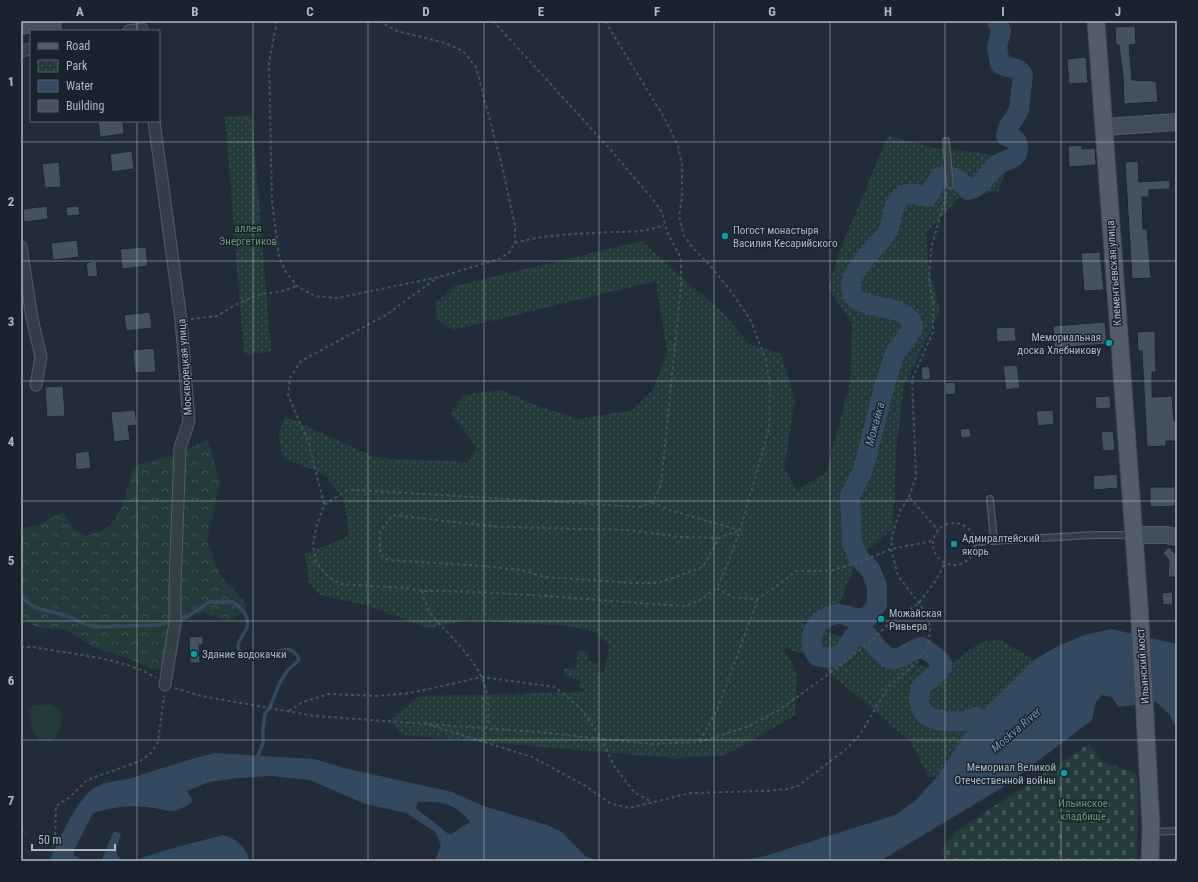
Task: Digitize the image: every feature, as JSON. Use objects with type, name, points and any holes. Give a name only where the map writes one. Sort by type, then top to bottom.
[{"type":"main road","name":"Клементьевская улица","points":[[1096,21],[1137,573]]},
{"type":"main road","name":"Ильинский мост","points":[[1137,573],[1147,727],[1151,832],[1150,861]]},
{"type":"street","points":[[132,30],[142,27]]},
{"type":"street","name":"Москворецкая улица","points":[[154,122],[182,320],[189,421],[180,448],[175,622],[165,685]]},
{"type":"street","points":[[1104,127],[1177,122]]},
{"type":"street","points":[[21,247],[32,318],[41,357],[36,385]]},
{"type":"street","points":[[1134,535],[1166,535],[1177,537]]},
{"type":"lane","points":[[946,141],[950,185]]},
{"type":"lane","points":[[990,499],[994,540]]},
{"type":"lane","points":[[975,542],[1093,535],[1134,535]]},
{"type":"lane","points":[[1151,832],[1177,831]]},
{"type":"path","points":[[277,21],[269,62],[273,222],[278,257],[286,272],[297,286],[314,296],[337,298],[439,276],[499,259],[509,253],[515,243],[515,226],[507,189],[476,67],[463,50],[444,43],[397,31],[379,21]]},
{"type":"path","points":[[324,505],[346,491],[357,490],[641,507],[652,503],[658,496],[661,485],[681,285],[681,258],[664,225],[662,213],[656,203],[610,149],[493,21]]},
{"type":"path","points":[[439,276],[386,315],[301,361],[290,378],[288,395],[309,444],[324,505],[316,528],[313,545],[316,561],[327,576],[341,584],[407,588],[422,591],[532,594],[589,601],[686,606],[700,600],[717,588],[740,530],[769,429],[770,387],[766,360],[750,319],[730,290],[684,236],[679,216],[682,198],[682,165],[678,146],[665,119],[605,21]]},
{"type":"path","points":[[429,725],[532,757],[584,786],[610,804],[629,808],[691,793],[787,789],[805,782],[846,749],[860,735],[888,687],[916,662],[926,650],[930,633],[929,622],[919,603],[898,576],[891,549],[892,535],[898,517],[909,497],[916,477],[912,379],[933,332],[933,303],[929,279],[931,249],[950,185]]},
{"type":"path","points":[[515,243],[552,235],[636,232],[653,229],[664,225]]},
{"type":"path","points":[[182,320],[217,316],[235,305],[257,295],[282,291],[297,286]]},
{"type":"path","points":[[909,497],[938,530]]},
{"type":"path","points":[[652,503],[669,510],[740,530]]},
{"type":"path","points":[[719,538],[703,567],[658,583],[633,584],[544,578],[522,570],[388,560],[380,554],[380,534],[392,516],[500,527],[628,530],[680,537],[719,538],[740,530]]},
{"type":"path","points":[[948,524],[960,524],[970,530],[975,542],[974,553],[966,562],[954,566],[945,563],[934,553],[933,541],[938,530],[948,524]]},
{"type":"path","points":[[700,742],[717,710],[758,599],[797,571],[830,571],[860,562],[891,549],[933,541]]},
{"type":"path","points":[[21,646],[117,662],[146,672],[165,685],[202,696],[270,707],[288,712],[353,720],[487,728],[651,744],[700,742],[749,726],[779,710],[870,642],[892,621],[919,603],[936,580],[945,563]]},
{"type":"path","points":[[717,588],[734,598],[758,599]]},
{"type":"path","points":[[422,591],[426,606],[434,618],[472,659],[482,677],[490,708],[487,728]]},
{"type":"path","points":[[288,712],[303,702],[329,694],[377,696],[410,693],[482,677],[555,687],[581,709],[602,739],[614,766],[635,793],[652,802]]},
{"type":"path","points":[[50,852],[55,840],[56,806],[58,804],[69,798],[87,780],[140,761],[151,753],[158,742],[165,685]]},
{"type":"path","points":[[21,829],[26,834]]},
{"type":"green space","name":"аллея Энергетиков","points":[[252,115],[271,352],[244,355],[225,117]]},
{"type":"green space","points":[[888,136],[934,148],[969,151],[1011,158],[998,191],[958,198],[926,234],[928,264],[940,310],[903,389],[896,454],[893,528],[857,560],[838,608],[802,623],[922,666],[951,664],[981,642],[999,639],[1034,660],[976,717],[937,777],[928,777],[912,743],[810,656],[784,648],[797,673],[795,715],[755,739],[722,756],[673,758],[402,735],[390,720],[421,696],[586,692],[579,687],[580,680],[563,676],[564,668],[575,670],[579,650],[588,652],[587,661],[599,663],[597,672],[604,673],[609,645],[592,631],[568,626],[467,620],[429,628],[365,605],[320,595],[309,582],[305,554],[349,536],[344,499],[324,474],[283,458],[278,433],[286,417],[377,458],[468,462],[477,447],[450,413],[464,395],[501,390],[535,405],[579,419],[633,410],[653,390],[667,353],[656,281],[453,330],[438,320],[435,304],[455,286],[641,241],[725,315],[749,344],[781,354],[795,400],[784,468],[797,490],[826,473],[850,383],[852,323],[828,288],[840,250]]},
{"type":"green space","points":[[208,440],[220,481],[207,541],[219,574],[247,604],[245,612],[227,621],[204,613],[185,617],[173,669],[151,669],[130,659],[95,648],[66,630],[36,627],[21,616],[21,529],[39,524],[63,512],[74,529],[87,536],[103,530],[108,527],[119,512],[128,490],[133,466],[170,456]]},
{"type":"green space","points":[[36,705],[52,705],[60,710],[62,719],[56,738],[49,742],[40,741],[33,731],[28,709]]},
{"type":"green space","name":"Ильинское кладбище","points":[[1089,744],[1103,762],[1133,772],[1138,779],[1137,861],[945,861],[940,852],[955,832]]},
{"type":"water","name":"Moskva River","points":[[1111,629],[1177,644],[1177,728],[1169,714],[1156,702],[1118,707],[1112,697],[1102,695],[1096,702],[1092,720],[1005,786],[880,861],[740,861],[765,856],[895,815],[915,801],[937,777],[976,717],[1034,660],[1058,646],[1084,635]]},
{"type":"water","points":[[214,753],[314,759],[344,768],[452,792],[483,806],[547,825],[562,832],[585,856],[599,861],[435,861],[441,845],[435,832],[406,813],[365,804],[310,780],[271,776],[209,782],[187,791],[193,802],[174,811],[133,806],[112,808],[93,813],[74,850],[74,855],[82,861],[49,861],[72,815],[83,798],[93,788],[103,784],[132,778]],"holes":[[[418,802],[447,804],[459,811],[470,822],[451,834],[447,833],[416,808]]]},
{"type":"water","points":[[115,831],[121,834],[117,846],[117,856],[123,861],[99,861],[102,859]]},
{"type":"water","points":[[223,835],[237,841],[243,847],[249,861],[133,861],[167,850]]},
{"type":"building","points":[[21,21],[62,21],[63,30],[30,30],[30,34],[21,36]]},
{"type":"building","points":[[1135,26],[1136,44],[1129,45],[1132,80],[1156,81],[1158,102],[1124,104],[1123,76],[1119,45],[1116,45],[1115,27]]},
{"type":"building","points":[[1086,57],[1088,83],[1069,84],[1067,59]]},
{"type":"building","points":[[98,122],[123,122],[124,134],[100,137]]},
{"type":"building","points":[[1082,145],[1082,149],[1095,148],[1096,165],[1069,167],[1068,146]]},
{"type":"building","points":[[132,151],[134,169],[112,172],[110,154]]},
{"type":"building","points":[[1138,161],[1139,182],[1170,180],[1170,189],[1149,190],[1149,197],[1142,197],[1143,229],[1147,229],[1151,278],[1132,279],[1125,162]]},
{"type":"building","points":[[59,162],[61,187],[45,188],[42,164]]},
{"type":"building","points":[[47,206],[48,219],[24,222],[23,209]]},
{"type":"building","points":[[79,206],[80,215],[67,216],[66,207]]},
{"type":"building","points":[[77,240],[79,257],[53,260],[51,243]]},
{"type":"building","points":[[146,247],[148,266],[122,269],[120,249]]},
{"type":"building","points":[[1100,252],[1104,290],[1084,291],[1081,253]]},
{"type":"building","points":[[96,261],[98,276],[88,277],[86,263]]},
{"type":"building","points":[[150,312],[152,328],[126,331],[124,315]]},
{"type":"building","points":[[1105,322],[1107,344],[1054,348],[1053,326]]},
{"type":"building","points":[[1015,327],[1016,341],[997,342],[996,328]]},
{"type":"building","points":[[1155,331],[1156,372],[1152,372],[1152,397],[1172,396],[1174,421],[1177,421],[1177,441],[1166,441],[1166,446],[1147,447],[1142,351],[1138,351],[1137,332]]},
{"type":"building","points":[[154,348],[156,372],[135,373],[133,350]]},
{"type":"building","points":[[1017,365],[1020,388],[1006,390],[1003,366]]},
{"type":"building","points":[[929,366],[931,379],[922,380],[921,367]]},
{"type":"building","points":[[955,382],[956,394],[946,395],[945,383]]},
{"type":"building","points":[[63,386],[65,416],[47,417],[45,387]]},
{"type":"building","points":[[1110,396],[1111,408],[1096,409],[1095,397]]},
{"type":"building","points":[[135,410],[137,425],[128,426],[130,440],[114,442],[111,412]]},
{"type":"building","points":[[1053,410],[1054,424],[1038,426],[1036,411]]},
{"type":"building","points":[[970,428],[971,437],[961,438],[960,429]]},
{"type":"building","points":[[1113,431],[1115,450],[1103,451],[1101,432]]},
{"type":"building","points":[[89,451],[91,468],[76,470],[75,453]]},
{"type":"building","points":[[1117,474],[1118,488],[1094,490],[1093,476]]},
{"type":"building","points":[[1150,487],[1175,487],[1175,506],[1150,507]]},
{"type":"building","points":[[1169,547],[1177,556],[1177,577],[1168,577],[1169,560],[1163,553]]},
{"type":"building","points":[[1172,592],[1173,604],[1163,605],[1162,593]]},
{"type":"building","name":"Здание водокачки","points":[[203,636],[203,645],[199,645],[200,663],[190,663],[189,637]]},
{"type":"waterway","name":"Можайка","points":[[994,736],[976,717],[965,721],[948,721],[933,719],[924,713],[919,702],[921,687],[940,671],[942,664],[922,647],[917,648],[900,658],[890,659],[879,650],[868,636],[855,635],[842,653],[834,657],[826,657],[817,656],[813,649],[812,636],[818,624],[830,616],[839,614],[853,618],[868,617],[877,604],[877,586],[870,569],[858,557],[852,543],[850,496],[863,470],[885,384],[895,353],[913,329],[911,320],[905,315],[888,308],[870,305],[856,298],[852,293],[851,285],[853,277],[863,261],[886,234],[894,209],[899,199],[909,194],[918,194],[927,197],[940,177],[953,177],[962,183],[968,190],[977,186],[996,166],[1013,157],[1018,152],[1017,142],[1006,136],[1008,128],[1019,110],[1023,75],[1018,69],[1006,67],[1000,64],[997,47],[1001,31],[997,21]]},
{"type":"waterway","points":[[21,597],[33,606],[67,616],[96,627],[156,625],[175,622],[187,617],[209,602],[233,602],[241,609],[246,616],[248,623],[238,646],[242,654],[255,658],[284,650],[290,650],[295,653],[299,660],[288,670],[280,682],[270,707],[265,714],[263,743],[258,756]]},
{"type":"place","name":"Погост монастыря Василия Кесарийского","points":[[725,236]]},
{"type":"place","name":"Мемориальная доска Хлебникову","points":[[1109,343]]},
{"type":"place","name":"Адмиралтейский якорь","points":[[954,544]]},
{"type":"place","name":"Можайская Ривьера","points":[[881,619]]},
{"type":"place","name":"Здание водокачки","points":[[194,654]]},
{"type":"place","name":"Мемориал Великой Отечественной войны","points":[[1064,773]]}]
